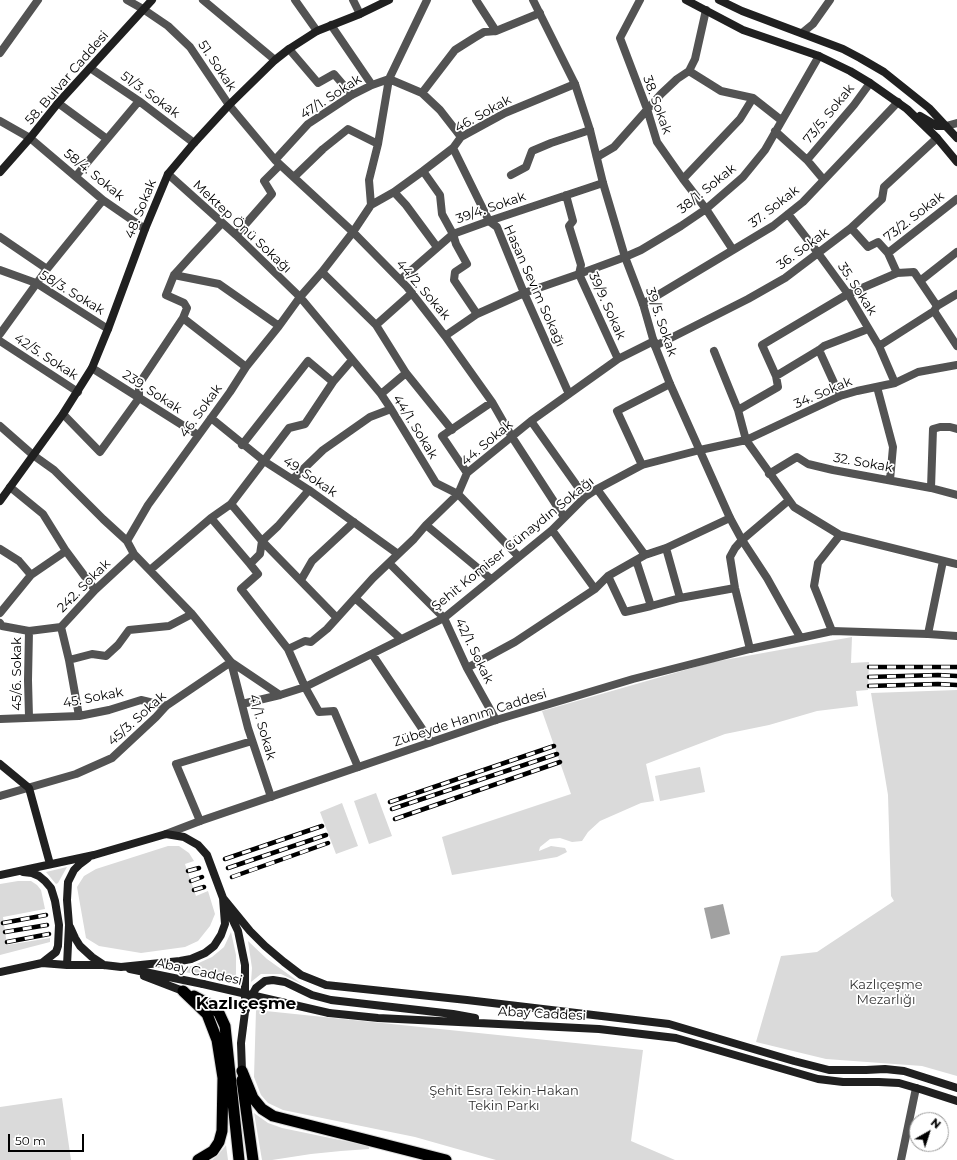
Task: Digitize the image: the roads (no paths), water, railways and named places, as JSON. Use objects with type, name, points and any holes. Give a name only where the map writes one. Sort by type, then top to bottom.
[{"type":"highway","points":[[183,991],[210,1004],[219,1013],[225,1026],[239,1160]]},
{"type":"highway","points":[[183,991],[207,1014],[217,1040],[223,1078],[222,1131],[219,1142],[213,1151],[198,1160]]},
{"type":"highway","points":[[242,1071],[242,1084],[253,1160]]},
{"type":"highway","points":[[242,1071],[253,1098],[262,1109],[273,1116],[446,1160]]},
{"type":"main road","name":"58. Bulvar Caddesi","points":[[0,172],[58,103],[152,0]]},
{"type":"main road","name":"48. Sokak","points":[[0,501],[63,414],[92,368],[145,229],[168,174],[229,105],[289,49],[317,31],[360,14],[389,0]]},
{"type":"main road","points":[[686,0],[744,30],[819,56],[850,71],[907,109],[937,138],[957,162]]},
{"type":"main road","points":[[719,0],[742,11],[843,49],[884,72],[929,108],[957,138]]},
{"type":"main road","points":[[907,109],[937,126],[946,126]]},
{"type":"main road","points":[[0,764],[30,788],[50,864]]},
{"type":"main road","name":"Zübeyde Hanım Caddesi","points":[[0,875],[94,855],[166,834]]},
{"type":"main road","name":"Abay Caddesi","points":[[121,967],[191,959],[205,953],[214,946],[221,935],[225,924],[223,898],[207,855],[198,845],[184,837],[166,834]]},
{"type":"main road","points":[[67,965],[69,925],[67,900],[68,882],[74,870],[87,858],[94,855]]},
{"type":"main road","points":[[17,871],[32,873],[39,876],[51,888],[55,902],[59,925],[58,946],[56,952],[42,963]]},
{"type":"main road","points":[[223,898],[238,931],[245,965],[244,1012],[241,1043],[242,1071]]},
{"type":"main road","name":"Abay Caddesi","points":[[223,898],[250,931],[265,946],[301,975],[326,985],[475,1000],[669,1024],[829,1070],[885,1069],[904,1071],[957,1088]]},
{"type":"main road","points":[[69,925],[80,946],[104,965]]},
{"type":"main road","name":"Abay Caddesi","points":[[0,972],[42,963],[104,965],[121,967],[203,984],[329,1013],[378,1018],[599,1029],[676,1038],[818,1078],[843,1082],[899,1083],[957,1101]]},
{"type":"main road","points":[[121,967],[183,991]]},
{"type":"main road","points":[[244,1012],[256,988],[265,981],[273,980],[285,982],[312,995],[331,1000],[453,1014],[504,1024]]},
{"type":"street","name":"51. Sokak","points":[[127,0],[168,26],[190,47],[229,105]]},
{"type":"street","points":[[203,0],[276,60]]},
{"type":"street","points":[[295,0],[317,31]]},
{"type":"street","points":[[353,0],[360,14]]},
{"type":"street","points":[[371,205],[369,180],[378,144],[389,79],[427,0]]},
{"type":"street","points":[[476,0],[496,31]]},
{"type":"street","name":"39/5. Sokak","points":[[533,0],[575,84],[590,130],[603,183],[625,257],[643,304],[670,384],[730,518],[742,540],[767,578],[800,637]]},
{"type":"street","name":"38. Sokak","points":[[640,0],[620,38],[647,109],[657,142],[706,209],[733,250]]},
{"type":"street","points":[[802,33],[813,24],[830,0]]},
{"type":"street","points":[[0,52],[35,1]]},
{"type":"street","points":[[597,156],[614,147],[661,94],[688,71],[696,59],[706,10]]},
{"type":"street","points":[[422,93],[455,50],[484,32],[496,31],[540,13]]},
{"type":"street","points":[[331,25],[372,85]]},
{"type":"street","points":[[289,49],[318,83],[334,74],[352,95]]},
{"type":"street","name":"38/1. Sokak","points":[[445,336],[477,314],[524,293],[641,250],[706,209],[743,178],[765,150],[819,56]]},
{"type":"street","name":"51/3. Sokak","points":[[90,68],[139,101],[194,143]]},
{"type":"street","points":[[688,71],[721,90],[753,98],[781,120]]},
{"type":"street","points":[[389,79],[422,93],[440,110],[461,137]]},
{"type":"street","name":"47/1. Sokak","points":[[236,235],[272,194],[264,181],[308,124],[352,95],[372,85],[389,79]]},
{"type":"street","name":"73/5. Sokak","points":[[807,160],[854,105],[870,83]]},
{"type":"street","name":"46. Sokak","points":[[127,541],[148,506],[246,367],[353,232],[371,205],[394,192],[423,171],[452,148],[461,137],[505,113],[575,84]]},
{"type":"street","points":[[683,179],[740,119],[753,98]]},
{"type":"street","points":[[76,176],[139,101]]},
{"type":"street","name":"37. Sokak","points":[[643,304],[773,226],[803,202],[823,179],[898,102]]},
{"type":"street","points":[[58,103],[107,139]]},
{"type":"street","name":"44/2. Sokak","points":[[229,105],[278,162],[353,232],[412,293],[492,402],[512,438],[564,517]]},
{"type":"street","name":"58/4. Sokak","points":[[0,121],[30,138],[103,200],[145,229]]},
{"type":"street","points":[[946,126],[957,123]]},
{"type":"street","points":[[294,177],[323,149],[348,129],[378,144]]},
{"type":"street","points":[[511,175],[526,167],[532,151],[590,130]]},
{"type":"street","points":[[775,131],[807,160],[823,179]]},
{"type":"street","name":"36. Sokak","points":[[655,343],[748,299],[785,278],[851,228],[882,199],[884,188],[937,138]]},
{"type":"street","name":"Hasan Sevim Sokağı","points":[[452,148],[490,221],[497,227],[524,293],[569,394]]},
{"type":"street","points":[[423,171],[440,196],[442,214],[467,264],[455,272],[454,280],[477,314]]},
{"type":"street","name":"Mektep Önü Sokağı","points":[[168,174],[236,235],[300,297]]},
{"type":"street","name":"39/4. Sokak","points":[[400,280],[453,234],[603,183]]},
{"type":"street","points":[[394,192],[406,205],[437,248]]},
{"type":"street","name":"39/9. Sokak","points":[[566,195],[573,221],[569,226],[581,265],[579,274],[618,359]]},
{"type":"street","name":"73/2. Sokak","points":[[851,228],[868,247],[878,242],[888,252],[957,199]]},
{"type":"street","points":[[0,334],[36,283],[103,200]]},
{"type":"street","name":"35. Sokak","points":[[788,214],[848,294],[879,346],[895,383]]},
{"type":"street","points":[[63,414],[100,452],[139,398],[139,384],[184,318],[187,308],[184,303],[166,295],[174,275],[222,223]]},
{"type":"street","points":[[0,237],[47,269]]},
{"type":"street","points":[[888,252],[897,273]]},
{"type":"street","points":[[920,281],[957,252]]},
{"type":"street","name":"58/3. Sokak","points":[[0,270],[36,283],[108,329]]},
{"type":"street","points":[[322,272],[376,325],[406,373],[452,430]]},
{"type":"street","points":[[738,410],[778,387],[776,376],[762,345],[848,294],[897,273],[914,272],[957,346]]},
{"type":"street","points":[[174,275],[219,284],[279,326]]},
{"type":"street","points":[[376,325],[412,293]]},
{"type":"street","points":[[879,346],[957,294]]},
{"type":"street","name":"44/1. Sokak","points":[[300,297],[381,394],[436,483],[458,494],[519,557]]},
{"type":"street","points":[[184,318],[246,367]]},
{"type":"street","points":[[776,376],[824,346],[868,329]]},
{"type":"street","name":"42/5. Sokak","points":[[0,342],[78,392]]},
{"type":"street","name":"44. Sokak","points":[[288,649],[304,641],[311,642],[327,629],[355,598],[458,494],[467,473],[512,438],[531,421],[618,359],[655,343]]},
{"type":"street","points":[[819,350],[840,396]]},
{"type":"street","points":[[714,352],[738,410],[746,440],[788,501],[794,507],[840,535],[957,564]]},
{"type":"street","points":[[150,570],[211,518],[231,504],[289,428],[305,424],[333,382],[352,360]]},
{"type":"street","points":[[242,444],[308,361],[333,382]]},
{"type":"street","name":"34. Sokak","points":[[700,450],[746,440],[840,396],[895,383],[918,372],[957,365]]},
{"type":"street","name":"239. Sokak","points":[[92,368],[198,435]]},
{"type":"street","points":[[381,394],[406,373]]},
{"type":"street","points":[[642,465],[617,411],[670,384]]},
{"type":"street","points":[[877,387],[893,447],[890,480]]},
{"type":"street","points":[[467,473],[442,436],[492,402]]},
{"type":"street","points":[[293,479],[323,450],[370,417],[391,409]]},
{"type":"street","name":"49. Sokak","points":[[210,418],[264,461],[309,490],[398,554]]},
{"type":"street","points":[[531,421],[585,497]]},
{"type":"street","points":[[0,426],[33,455],[54,470],[127,541],[134,554],[192,614],[231,662],[280,695]]},
{"type":"street","points":[[930,488],[933,429],[950,427],[957,429]]},
{"type":"street","name":"Şehit Komiser Günaydın Sokağı","points":[[242,704],[280,695],[305,687],[444,618],[552,530],[585,497],[597,488],[642,465],[700,450]]},
{"type":"street","name":"32. Sokak","points":[[769,474],[797,457],[808,464],[833,470],[930,488],[957,495]]},
{"type":"street","points":[[10,487],[43,514],[66,550],[95,590]]},
{"type":"street","points":[[597,488],[645,555]]},
{"type":"street","points":[[250,564],[260,554],[262,541],[278,526],[309,490]]},
{"type":"street","points":[[750,649],[735,588],[730,557],[742,540],[788,501]]},
{"type":"street","points":[[231,504],[262,541],[337,618]]},
{"type":"street","points":[[211,518],[258,574],[241,589],[288,649],[305,687],[319,712],[334,710],[358,767]]},
{"type":"street","points":[[467,668],[515,642],[595,589],[608,576],[636,560],[645,555],[666,548],[730,518]]},
{"type":"street","points":[[301,580],[312,561],[354,522]]},
{"type":"street","points":[[426,526],[491,579]]},
{"type":"street","points":[[552,530],[595,589]]},
{"type":"street","points":[[832,631],[814,586],[818,563],[840,535]]},
{"type":"street","points":[[666,548],[680,598]]},
{"type":"street","points":[[0,549],[19,561],[31,575]]},
{"type":"street","points":[[0,613],[31,575],[66,550]]},
{"type":"street","name":"242. Sokak","points":[[1,626],[29,631],[61,627],[95,590],[134,554]]},
{"type":"street","points":[[636,560],[651,606]]},
{"type":"street","points":[[928,634],[943,561]]},
{"type":"street","name":"42/1. Sokak","points":[[389,563],[444,618],[467,668],[496,720]]},
{"type":"street","points":[[608,576],[625,612],[680,598],[735,588]]},
{"type":"street","points":[[355,598],[401,639]]},
{"type":"street","points":[[69,660],[92,654],[106,656],[118,645],[130,630],[169,626],[192,614]]},
{"type":"street","points":[[61,627],[69,660],[79,716]]},
{"type":"street","name":"45/6. Sokak","points":[[29,631],[29,717]]},
{"type":"street","name":"Zübeyde Hanım Caddesi","points":[[166,834],[496,720],[633,680],[750,649],[832,631],[957,636]]},
{"type":"street","points":[[372,654],[431,742]]},
{"type":"street","name":"41/1. Sokak","points":[[231,662],[248,728],[271,797]]},
{"type":"street","name":"45/3. Sokak","points":[[0,796],[76,774],[112,758],[166,706],[231,662]]},
{"type":"street","name":"45. Sokak","points":[[0,719],[79,716],[109,710],[141,700],[166,706]]},
{"type":"street","points":[[200,821],[176,764],[252,741]]},
{"type":"street","points":[[901,1160],[916,1088]]},
{"type":"railway","points":[[869,667],[957,667]]},
{"type":"railway","points":[[869,677],[938,675],[957,676]]},
{"type":"railway","points":[[869,686],[938,684],[957,685]]},
{"type":"railway","points":[[390,802],[554,746]]},
{"type":"railway","points":[[392,809],[557,754]]},
{"type":"railway","points":[[395,819],[560,762]]},
{"type":"railway","points":[[225,859],[322,826]]},
{"type":"railway","points":[[228,868],[326,835]]},
{"type":"railway","points":[[232,877],[328,843]]},
{"type":"railway","points":[[188,871],[199,868]]},
{"type":"railway","points":[[191,881],[202,877]]},
{"type":"railway","points":[[194,890],[204,887]]},
{"type":"railway","points":[[3,923],[46,915]]},
{"type":"railway","points":[[5,932],[47,925]]},
{"type":"railway","points":[[7,942],[49,934]]},
{"type":"district","name":"Kazlıçeşme","points":[[246,1004]]},
{"type":"park label","name":"Kazlıçeşme Mezarlığı","points":[[886,992]]},
{"type":"park label","name":"Şehit Esra Tekin-Hakan Tekin Parkı","points":[[504,1098]]}]
